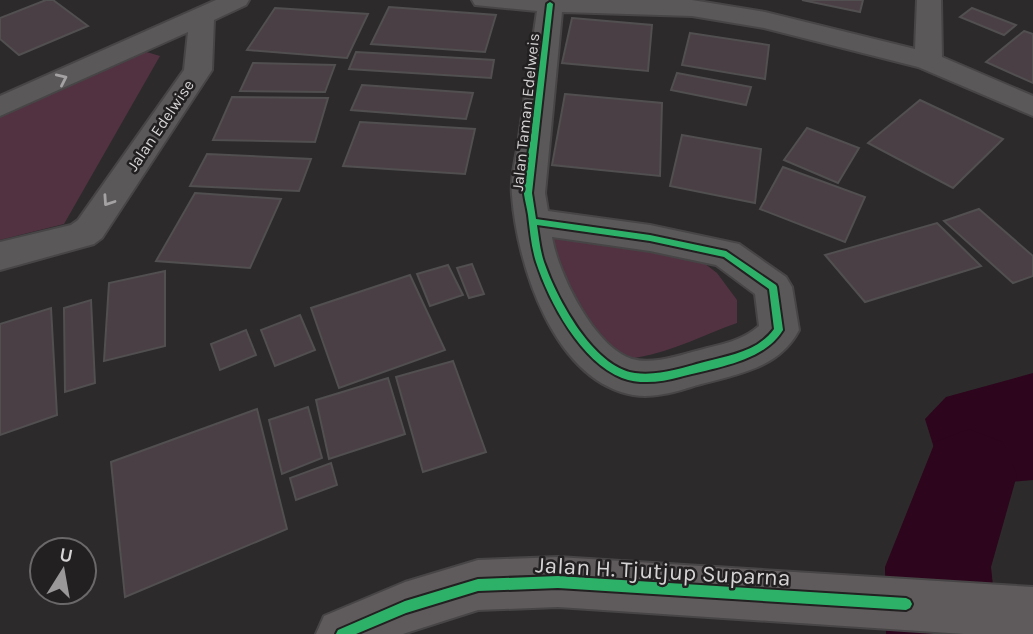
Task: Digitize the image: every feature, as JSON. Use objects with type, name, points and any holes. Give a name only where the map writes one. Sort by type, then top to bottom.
[{"type":"main road","name":"Jalan H. Tjutjup Suparna","points":[[342,634],[405,607],[478,585],[558,582],[1033,613]]},
{"type":"street","points":[[0,107],[237,0]]},
{"type":"street","points":[[484,0],[692,8],[765,20],[928,61],[1033,107]]},
{"type":"street","points":[[928,61],[929,0]]},
{"type":"street","name":"Jalan Taman Edelweis","points":[[535,222],[650,238],[726,254],[762,276],[773,287],[779,331],[763,348],[666,377],[626,375],[609,368],[589,350],[564,315],[536,247],[535,222],[528,193],[550,4]]},
{"type":"street","name":"Jalan Edelwise","points":[[0,256],[82,235],[90,229],[198,70],[202,14]]},
{"type":"shaded area","points":[[143,51],[160,56],[64,224],[0,240],[0,112]]},
{"type":"shaded area","points":[[546,237],[582,237],[696,257],[717,273],[737,300],[737,323],[665,351],[640,357],[620,357],[603,349],[577,317]]},
{"type":"shaded area","points":[[1033,373],[1033,480],[987,484],[949,466],[934,448],[925,419],[946,397]]},
{"type":"building","points":[[46,0],[53,0],[88,26],[19,55],[0,39],[0,18]]},
{"type":"building","points":[[802,0],[863,0],[860,12]]},
{"type":"building","points":[[389,7],[496,15],[485,52],[371,44]]},
{"type":"building","points":[[275,8],[368,14],[347,58],[247,50]]},
{"type":"building","points":[[972,8],[1016,25],[1004,35],[960,17]]},
{"type":"building","points":[[572,18],[652,25],[648,71],[562,63]]},
{"type":"building","points":[[1024,31],[1033,34],[1033,83],[986,62]]},
{"type":"building","points":[[690,33],[769,45],[765,79],[682,65]]},
{"type":"building","points":[[356,52],[494,60],[491,78],[349,69]]},
{"type":"building","points":[[253,63],[335,65],[325,92],[240,91]]},
{"type":"building","points":[[677,73],[751,87],[746,105],[671,90]]},
{"type":"building","points":[[362,85],[473,93],[466,119],[351,110]]},
{"type":"building","points":[[565,94],[662,103],[660,176],[552,165]]},
{"type":"building","points":[[232,97],[328,98],[315,142],[213,140]]},
{"type":"building","points":[[920,100],[1003,139],[953,188],[868,143]]},
{"type":"building","points":[[360,122],[475,129],[465,174],[343,166]]},
{"type":"building","points":[[807,128],[859,148],[838,183],[784,160]]},
{"type":"building","points":[[682,135],[761,149],[755,203],[670,186]]},
{"type":"building","points":[[207,154],[311,159],[299,191],[190,186]]},
{"type":"building","points":[[783,167],[865,197],[845,242],[760,209]]},
{"type":"building","points":[[195,193],[281,199],[250,268],[156,261]]},
{"type":"building","points":[[979,209],[1033,256],[1033,276],[1013,283],[944,221]]},
{"type":"building","points":[[937,223],[981,266],[865,302],[825,255]]},
{"type":"building","points":[[472,264],[484,294],[469,298],[457,268]]},
{"type":"building","points":[[448,265],[463,295],[430,306],[417,274]]},
{"type":"building","points":[[165,271],[165,346],[104,361],[109,283]]},
{"type":"building","points":[[410,275],[445,350],[339,388],[311,308]]},
{"type":"building","points":[[91,300],[95,383],[65,392],[64,308]]},
{"type":"building","points":[[51,308],[57,415],[0,435],[0,324]]},
{"type":"building","points":[[300,315],[315,350],[275,366],[261,330]]},
{"type":"building","points":[[246,330],[256,355],[220,370],[211,344]]},
{"type":"building","points":[[453,361],[486,452],[423,472],[396,377]]},
{"type":"building","points":[[388,378],[405,434],[329,459],[316,400]]},
{"type":"building","points":[[308,407],[322,458],[282,474],[269,420]]},
{"type":"building","points":[[257,409],[287,529],[125,597],[111,462]]},
{"type":"building","points":[[331,463],[337,485],[296,500],[290,478]]},
{"type":"waterway","points":[[942,634],[938,567],[969,475]]},
{"type":"cycle path","points":[[535,222],[650,238],[726,254],[773,287],[779,330],[765,345],[746,355],[675,374],[645,378],[625,375],[610,368],[595,355],[568,321],[540,262],[528,193],[550,4]]},
{"type":"cycle path","points":[[342,634],[405,607],[478,585],[558,582],[906,604]]}]
